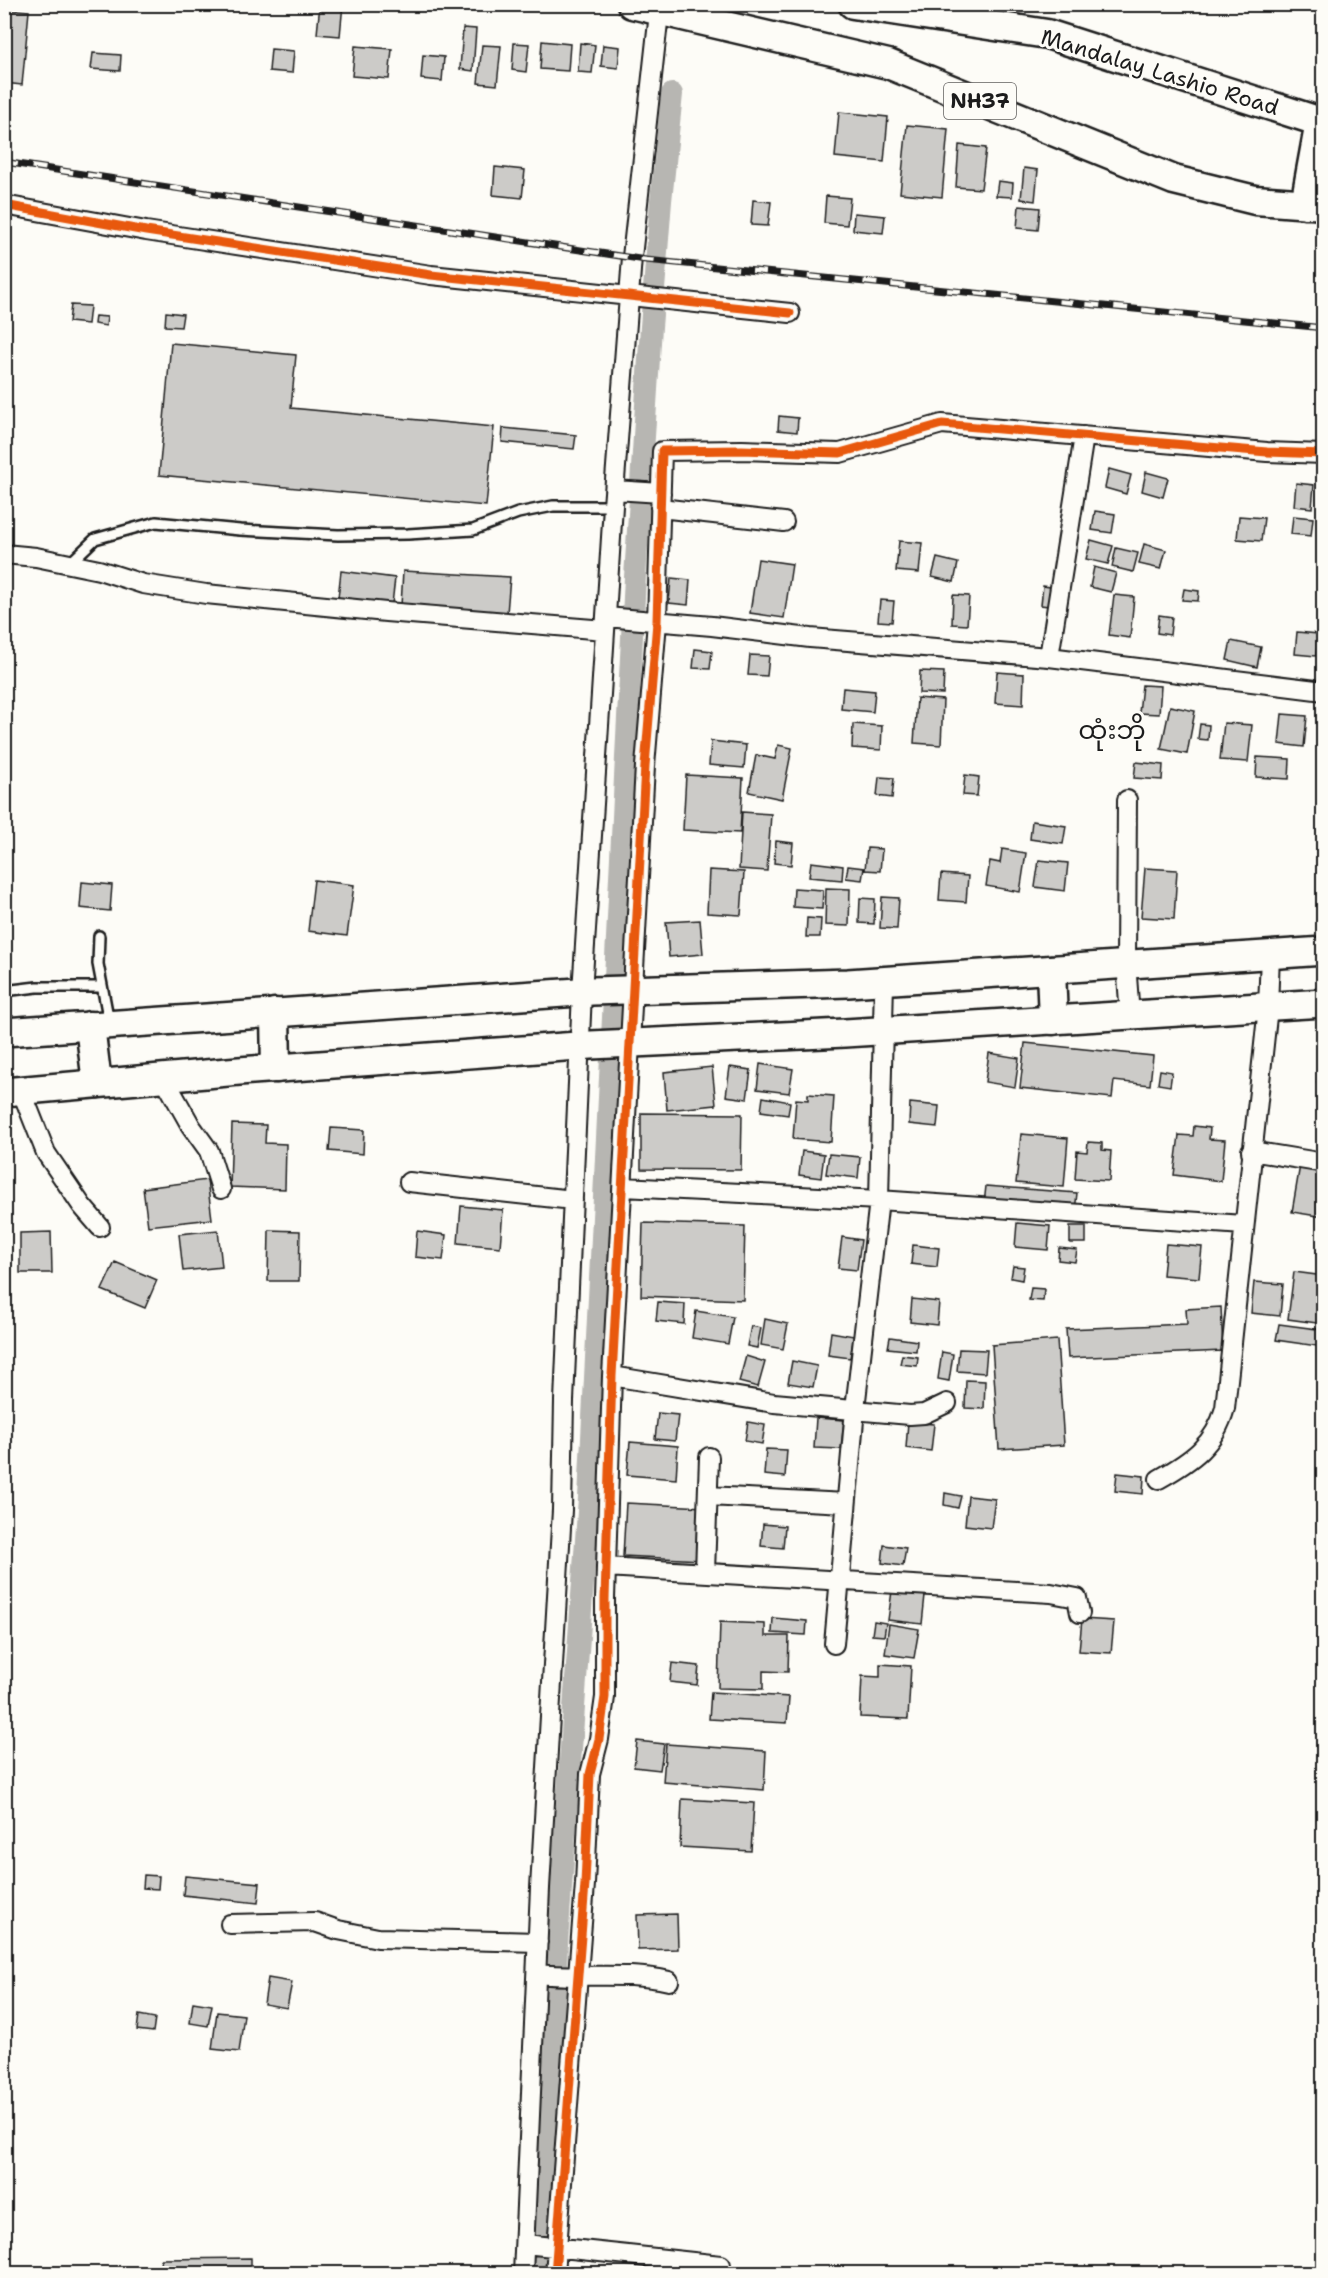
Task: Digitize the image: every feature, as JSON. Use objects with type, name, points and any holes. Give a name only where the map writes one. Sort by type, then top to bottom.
[{"type":"highway","name":"Mandalay Lashio Road","points":[[853,4],[1047,34],[1322,123]]},
{"type":"highway","name":"NH37","points":[[650,7],[888,64],[1174,180],[1255,200],[1314,204]]},
{"type":"highway","points":[[1314,204],[1322,123]]},
{"type":"highway","points":[[1051,970],[1053,1020]]},
{"type":"highway","points":[[275,1013],[276,1068]]},
{"type":"highway","points":[[97,1083],[100,1025]]},
{"type":"main road","points":[[4,1032],[587,992],[884,981],[1323,951]]},
{"type":"main road","points":[[13,1091],[276,1068],[585,1045],[884,1031],[1323,1003]]},
{"type":"street","points":[[555,2274],[542,2245],[538,1942],[562,1509],[564,1401],[573,1200],[585,1045],[608,622],[634,297],[632,257],[650,7]]},
{"type":"street","points":[[4,206],[146,231],[420,273],[790,313]]},
{"type":"street","points":[[523,2274],[542,2245],[570,1977],[585,1884],[590,1774],[599,1739],[605,1697],[606,1567],[612,1376],[623,1186],[624,1043],[645,766],[656,498],[662,451],[742,450],[840,453],[942,424],[1268,452],[1323,454]]},
{"type":"street","points":[[1049,657],[1084,436]]},
{"type":"street","points":[[617,495],[656,498],[784,522]]},
{"type":"street","points":[[4,554],[69,564],[99,570],[143,584],[206,594],[386,612],[712,626],[832,640],[1049,657],[1323,691]]},
{"type":"street","points":[[1127,800],[1126,963],[1130,1016]]},
{"type":"street","points":[[1159,1479],[1188,1462],[1210,1440],[1221,1423],[1225,1408],[1268,1007],[1270,955]]},
{"type":"street","points":[[834,1644],[855,1409],[879,1200],[884,981]]},
{"type":"street","points":[[164,1078],[191,1126],[209,1151],[221,1189]]},
{"type":"street","points":[[13,1091],[46,1153],[82,1206],[100,1227]]},
{"type":"street","points":[[1251,1151],[1323,1163]]},
{"type":"street","points":[[409,1182],[573,1200]]},
{"type":"street","points":[[623,1186],[879,1200],[1244,1225]]},
{"type":"street","points":[[612,1376],[774,1402],[910,1415],[924,1414],[947,1403]]},
{"type":"street","points":[[705,1572],[709,1457]]},
{"type":"street","points":[[708,1496],[846,1503]]},
{"type":"street","points":[[606,1567],[1068,1595],[1077,1598],[1080,1613]]},
{"type":"street","points":[[230,1924],[315,1922],[338,1930],[378,1938],[538,1942]]},
{"type":"street","points":[[540,1974],[570,1977],[631,1975],[669,1981]]},
{"type":"street","points":[[542,2245],[721,2265]]},
{"type":"lane","points":[[69,564],[95,539],[156,522],[251,531],[338,535],[408,534],[473,530],[518,513],[617,495]]},
{"type":"lane","points":[[99,936],[100,1025]]},
{"type":"lane","points":[[4,990],[37,987],[101,987]]},
{"type":"building","points":[[320,4],[343,4],[340,36],[317,34]]},
{"type":"building","points":[[4,9],[29,11],[22,85],[4,83]]},
{"type":"building","points":[[463,28],[476,29],[473,71],[460,69]]},
{"type":"building","points":[[542,41],[570,44],[568,71],[540,69]]},
{"type":"building","points":[[514,43],[529,44],[526,72],[512,70]]},
{"type":"building","points":[[580,43],[595,45],[592,73],[578,72]]},
{"type":"building","points":[[482,45],[501,46],[497,85],[478,83]]},
{"type":"building","points":[[603,45],[620,47],[618,68],[601,66]]},
{"type":"building","points":[[355,46],[392,49],[389,79],[352,76]]},
{"type":"building","points":[[271,49],[294,51],[292,73],[269,71]]},
{"type":"building","points":[[93,53],[121,55],[120,71],[91,69]]},
{"type":"building","points":[[423,55],[444,57],[442,81],[421,79]]},
{"type":"building","points":[[839,112],[888,117],[884,162],[835,157]]},
{"type":"building","points":[[907,125],[948,129],[942,197],[900,193]]},
{"type":"building","points":[[959,145],[986,148],[981,189],[956,187]]},
{"type":"building","points":[[495,167],[525,170],[522,198],[493,195]]},
{"type":"building","points":[[1024,168],[1038,170],[1035,201],[1021,199]]},
{"type":"building","points":[[998,181],[1013,183],[1012,197],[996,196]]},
{"type":"building","points":[[826,196],[850,198],[847,225],[824,223]]},
{"type":"building","points":[[753,200],[771,202],[768,226],[751,225]]},
{"type":"building","points":[[1019,206],[1040,208],[1038,230],[1017,228]]},
{"type":"building","points":[[854,213],[885,216],[883,233],[853,230]]},
{"type":"building","points":[[71,305],[90,306],[88,324],[69,322]]},
{"type":"building","points":[[166,312],[183,314],[181,327],[165,326]]},
{"type":"building","points":[[95,316],[107,317],[106,326],[94,324]]},
{"type":"building","points":[[171,343],[296,355],[291,408],[494,427],[486,506],[159,475]]},
{"type":"building","points":[[779,416],[798,418],[797,432],[778,430]]},
{"type":"building","points":[[503,428],[576,435],[574,449],[502,442]]},
{"type":"building","points":[[1109,469],[1131,475],[1126,494],[1105,488]]},
{"type":"building","points":[[1146,472],[1168,478],[1163,497],[1142,491]]},
{"type":"building","points":[[1296,483],[1314,485],[1312,508],[1294,506]]},
{"type":"building","points":[[1095,511],[1115,514],[1112,533],[1092,530]]},
{"type":"building","points":[[1239,516],[1264,518],[1261,541],[1237,539]]},
{"type":"building","points":[[1293,516],[1313,518],[1311,536],[1291,534]]},
{"type":"building","points":[[1091,540],[1113,546],[1108,564],[1086,559]]},
{"type":"building","points":[[899,541],[922,543],[919,573],[896,571]]},
{"type":"building","points":[[1144,544],[1166,550],[1161,569],[1139,564]]},
{"type":"building","points":[[1116,548],[1138,553],[1133,572],[1112,567]]},
{"type":"building","points":[[937,558],[958,563],[954,582],[932,577]]},
{"type":"building","points":[[758,559],[792,564],[784,618],[750,613]]},
{"type":"building","points":[[1094,567],[1116,573],[1111,592],[1090,587]]},
{"type":"building","points":[[341,571],[395,578],[392,604],[338,598]]},
{"type":"building","points":[[403,571],[510,577],[507,613],[401,606]]},
{"type":"building","points":[[671,578],[690,580],[688,605],[669,603]]},
{"type":"building","points":[[1043,586],[1057,588],[1055,607],[1041,605]]},
{"type":"building","points":[[1184,589],[1199,591],[1198,601],[1182,600]]},
{"type":"building","points":[[953,595],[969,596],[967,625],[952,624]]},
{"type":"building","points":[[1114,595],[1134,597],[1130,638],[1109,635]]},
{"type":"building","points":[[880,600],[894,601],[892,622],[878,621]]},
{"type":"building","points":[[1159,615],[1172,617],[1170,635],[1157,633]]},
{"type":"building","points":[[1297,632],[1318,634],[1316,656],[1295,654]]},
{"type":"building","points":[[1231,641],[1261,647],[1257,667],[1227,660]]},
{"type":"building","points":[[695,649],[712,651],[710,669],[693,668]]},
{"type":"building","points":[[750,655],[769,656],[767,676],[748,675]]},
{"type":"building","points":[[920,671],[944,672],[943,694],[919,693]]},
{"type":"building","points":[[997,672],[1024,674],[1023,705],[995,703]]},
{"type":"building","points":[[1142,685],[1161,686],[1159,714],[1139,713]]},
{"type":"building","points":[[843,688],[875,691],[873,712],[841,709]]},
{"type":"building","points":[[917,698],[943,700],[941,745],[914,743]]},
{"type":"building","points":[[1170,706],[1195,711],[1187,754],[1161,749]]},
{"type":"building","points":[[1282,714],[1307,716],[1304,747],[1279,744]]},
{"type":"building","points":[[1224,723],[1252,725],[1248,762],[1220,760]]},
{"type":"building","points":[[853,724],[882,726],[881,750],[852,748]]},
{"type":"building","points":[[1200,724],[1209,725],[1208,740],[1198,739]]},
{"type":"building","points":[[711,741],[746,745],[744,768],[709,765]]},
{"type":"building","points":[[778,745],[792,748],[782,799],[749,792],[756,755],[775,759]]},
{"type":"building","points":[[1257,757],[1290,759],[1289,779],[1256,777]]},
{"type":"building","points":[[1136,762],[1163,765],[1162,780],[1134,778]]},
{"type":"building","points":[[686,775],[743,778],[740,833],[683,830]]},
{"type":"building","points":[[965,775],[979,777],[977,796],[963,795]]},
{"type":"building","points":[[879,777],[894,778],[892,798],[877,796]]},
{"type":"building","points":[[742,812],[771,814],[767,871],[739,869]]},
{"type":"building","points":[[1032,821],[1066,826],[1063,844],[1030,839]]},
{"type":"building","points":[[776,841],[793,843],[791,865],[774,863]]},
{"type":"building","points":[[867,848],[882,849],[880,871],[865,870]]},
{"type":"building","points":[[1002,849],[1026,853],[1020,892],[986,886],[990,861],[1000,863]]},
{"type":"building","points":[[1039,860],[1068,863],[1065,891],[1035,887]]},
{"type":"building","points":[[811,862],[843,866],[842,880],[809,877]]},
{"type":"building","points":[[848,866],[864,868],[862,880],[846,878]]},
{"type":"building","points":[[1145,868],[1177,870],[1174,919],[1141,917]]},
{"type":"building","points":[[709,870],[744,872],[741,915],[707,913]]},
{"type":"building","points":[[941,874],[968,876],[966,902],[939,900]]},
{"type":"building","points":[[314,880],[354,885],[347,936],[308,931]]},
{"type":"building","points":[[82,882],[112,885],[110,911],[80,908]]},
{"type":"building","points":[[794,888],[823,890],[822,909],[793,907]]},
{"type":"building","points":[[826,888],[850,889],[849,926],[825,925]]},
{"type":"building","points":[[882,897],[899,898],[897,929],[880,928]]},
{"type":"building","points":[[860,898],[875,899],[874,924],[859,923]]},
{"type":"building","points":[[807,918],[821,919],[820,937],[806,937]]},
{"type":"building","points":[[700,920],[703,954],[669,957],[666,922]]},
{"type":"building","points":[[1025,1043],[1153,1056],[1150,1085],[1114,1081],[1112,1098],[1020,1088]]},
{"type":"building","points":[[989,1053],[1019,1058],[1015,1087],[985,1082]]},
{"type":"building","points":[[1322,1054],[1324,1054],[1324,1083],[1317,1082]]},
{"type":"building","points":[[760,1064],[793,1069],[789,1093],[757,1089]]},
{"type":"building","points":[[712,1067],[716,1105],[667,1110],[664,1072]]},
{"type":"building","points":[[730,1067],[751,1070],[747,1099],[726,1096]]},
{"type":"building","points":[[1160,1070],[1172,1072],[1170,1086],[1158,1084]]},
{"type":"building","points":[[808,1094],[834,1096],[831,1142],[793,1139],[796,1099],[808,1100]]},
{"type":"building","points":[[763,1097],[790,1102],[788,1115],[761,1111]]},
{"type":"building","points":[[910,1103],[939,1106],[937,1127],[909,1124]]},
{"type":"building","points":[[641,1113],[742,1114],[741,1170],[641,1169]]},
{"type":"building","points":[[232,1124],[266,1125],[265,1143],[286,1144],[285,1189],[230,1187]]},
{"type":"building","points":[[1194,1126],[1210,1128],[1209,1139],[1225,1140],[1221,1181],[1174,1175],[1179,1135],[1193,1136]]},
{"type":"building","points":[[331,1128],[364,1130],[363,1154],[329,1151]]},
{"type":"building","points":[[1021,1134],[1068,1138],[1064,1187],[1016,1183]]},
{"type":"building","points":[[1088,1142],[1102,1143],[1102,1150],[1111,1151],[1109,1181],[1075,1179],[1077,1151],[1087,1152]]},
{"type":"building","points":[[802,1151],[824,1154],[821,1178],[799,1175]]},
{"type":"building","points":[[829,1154],[860,1157],[858,1178],[826,1174]]},
{"type":"building","points":[[1300,1165],[1324,1169],[1324,1217],[1292,1212]]},
{"type":"building","points":[[207,1180],[212,1219],[148,1226],[143,1188]]},
{"type":"building","points":[[986,1186],[1077,1193],[1075,1211],[984,1204]]},
{"type":"building","points":[[461,1206],[503,1210],[500,1247],[458,1243]]},
{"type":"building","points":[[643,1223],[745,1226],[743,1300],[641,1296]]},
{"type":"building","points":[[1017,1223],[1050,1226],[1048,1250],[1015,1247]]},
{"type":"building","points":[[1070,1226],[1086,1226],[1086,1243],[1070,1243]]},
{"type":"building","points":[[218,1230],[222,1267],[183,1271],[179,1234]]},
{"type":"building","points":[[269,1230],[300,1231],[299,1281],[268,1281]]},
{"type":"building","points":[[417,1231],[446,1235],[443,1260],[415,1257]]},
{"type":"building","points":[[51,1232],[52,1273],[20,1273],[20,1233]]},
{"type":"building","points":[[842,1237],[861,1240],[857,1270],[838,1268]]},
{"type":"building","points":[[1166,1244],[1202,1247],[1199,1278],[1163,1275]]},
{"type":"building","points":[[913,1245],[939,1248],[937,1267],[911,1264]]},
{"type":"building","points":[[1059,1248],[1077,1250],[1075,1262],[1058,1260]]},
{"type":"building","points":[[115,1262],[157,1280],[145,1308],[102,1290]]},
{"type":"building","points":[[1013,1266],[1024,1267],[1022,1280],[1011,1278]]},
{"type":"building","points":[[1294,1272],[1324,1276],[1324,1324],[1288,1319]]},
{"type":"building","points":[[1254,1282],[1283,1284],[1280,1316],[1251,1313]]},
{"type":"building","points":[[1031,1288],[1044,1289],[1043,1301],[1029,1300]]},
{"type":"building","points":[[912,1299],[939,1302],[937,1325],[910,1322]]},
{"type":"building","points":[[658,1302],[685,1304],[684,1324],[656,1321]]},
{"type":"building","points":[[1221,1307],[1223,1351],[1068,1358],[1066,1329],[1187,1324],[1186,1309]]},
{"type":"building","points":[[696,1311],[733,1317],[728,1344],[692,1338]]},
{"type":"building","points":[[765,1319],[788,1324],[783,1349],[761,1345]]},
{"type":"building","points":[[1279,1324],[1324,1330],[1324,1347],[1276,1340]]},
{"type":"building","points":[[751,1326],[761,1328],[757,1348],[747,1346]]},
{"type":"building","points":[[831,1332],[854,1336],[850,1358],[828,1355]]},
{"type":"building","points":[[890,1337],[917,1341],[916,1351],[888,1348]]},
{"type":"building","points":[[1057,1340],[1064,1445],[999,1449],[992,1345]]},
{"type":"building","points":[[959,1349],[987,1350],[985,1373],[957,1371]]},
{"type":"building","points":[[942,1352],[953,1354],[949,1381],[938,1379]]},
{"type":"building","points":[[902,1355],[918,1357],[917,1366],[900,1364]]},
{"type":"building","points":[[746,1356],[765,1362],[758,1387],[739,1382]]},
{"type":"building","points":[[792,1361],[817,1366],[813,1387],[788,1383]]},
{"type":"building","points":[[966,1380],[985,1381],[984,1409],[965,1408]]},
{"type":"building","points":[[658,1413],[678,1415],[675,1441],[655,1439]]},
{"type":"building","points":[[816,1418],[844,1420],[841,1449],[814,1448]]},
{"type":"building","points":[[748,1422],[765,1425],[762,1444],[745,1441]]},
{"type":"building","points":[[908,1422],[934,1424],[931,1451],[906,1448]]},
{"type":"building","points":[[630,1442],[678,1446],[676,1479],[627,1475]]},
{"type":"building","points":[[766,1449],[787,1450],[785,1477],[764,1475]]},
{"type":"building","points":[[1117,1473],[1144,1476],[1143,1494],[1115,1491]]},
{"type":"building","points":[[945,1493],[961,1496],[958,1508],[944,1505]]},
{"type":"building","points":[[968,1496],[995,1499],[991,1528],[965,1525]]},
{"type":"building","points":[[626,1503],[704,1507],[702,1560],[623,1556]]},
{"type":"building","points":[[763,1524],[785,1526],[783,1548],[761,1546]]},
{"type":"building","points":[[884,1545],[906,1548],[903,1566],[882,1563]]},
{"type":"building","points":[[892,1591],[925,1595],[922,1624],[888,1620]]},
{"type":"building","points":[[773,1618],[807,1621],[806,1635],[772,1633]]},
{"type":"building","points":[[1082,1619],[1114,1621],[1111,1653],[1079,1651]]},
{"type":"building","points":[[874,1621],[886,1623],[884,1636],[872,1635]]},
{"type":"building","points":[[720,1622],[765,1624],[765,1636],[789,1636],[788,1672],[763,1671],[763,1689],[718,1688]]},
{"type":"building","points":[[889,1624],[919,1629],[914,1658],[885,1654]]},
{"type":"building","points":[[672,1663],[699,1666],[697,1685],[670,1682]]},
{"type":"building","points":[[880,1664],[911,1666],[908,1719],[860,1717],[862,1676],[880,1677]]},
{"type":"building","points":[[711,1692],[789,1697],[787,1723],[709,1719]]},
{"type":"building","points":[[637,1741],[664,1744],[660,1770],[634,1767]]},
{"type":"building","points":[[666,1744],[766,1751],[764,1790],[663,1782]]},
{"type":"building","points":[[682,1799],[754,1803],[751,1851],[680,1847]]},
{"type":"building","points":[[144,1875],[159,1876],[158,1889],[143,1888]]},
{"type":"building","points":[[185,1876],[260,1883],[258,1903],[183,1895]]},
{"type":"building","points":[[677,1914],[678,1949],[638,1950],[637,1915]]},
{"type":"building","points":[[268,1978],[292,1982],[287,2008],[264,2004]]},
{"type":"building","points":[[193,2002],[212,2005],[208,2026],[190,2023]]},
{"type":"building","points":[[217,2012],[244,2015],[239,2052],[212,2049]]},
{"type":"building","points":[[139,2015],[155,2018],[153,2032],[137,2030]]},
{"type":"building","points":[[251,2258],[251,2274],[162,2274],[161,2259]]},
{"type":"waterway","points":[[541,2274],[557,1944],[589,1498],[635,577],[651,327],[672,94]]},
{"type":"railway","points":[[4,162],[646,260],[1324,328]]},
{"type":"cycle path","points":[[4,205],[146,231],[431,275],[790,313]]},
{"type":"cycle path","points":[[555,2274],[585,1884],[590,1774],[599,1739],[605,1697],[605,1599],[612,1376],[645,766],[657,622],[662,451],[742,450],[840,453],[942,424],[1267,452],[1324,454]]},
{"type":"district","name":"ထုံးဘို","points":[[1112,729]]}]
